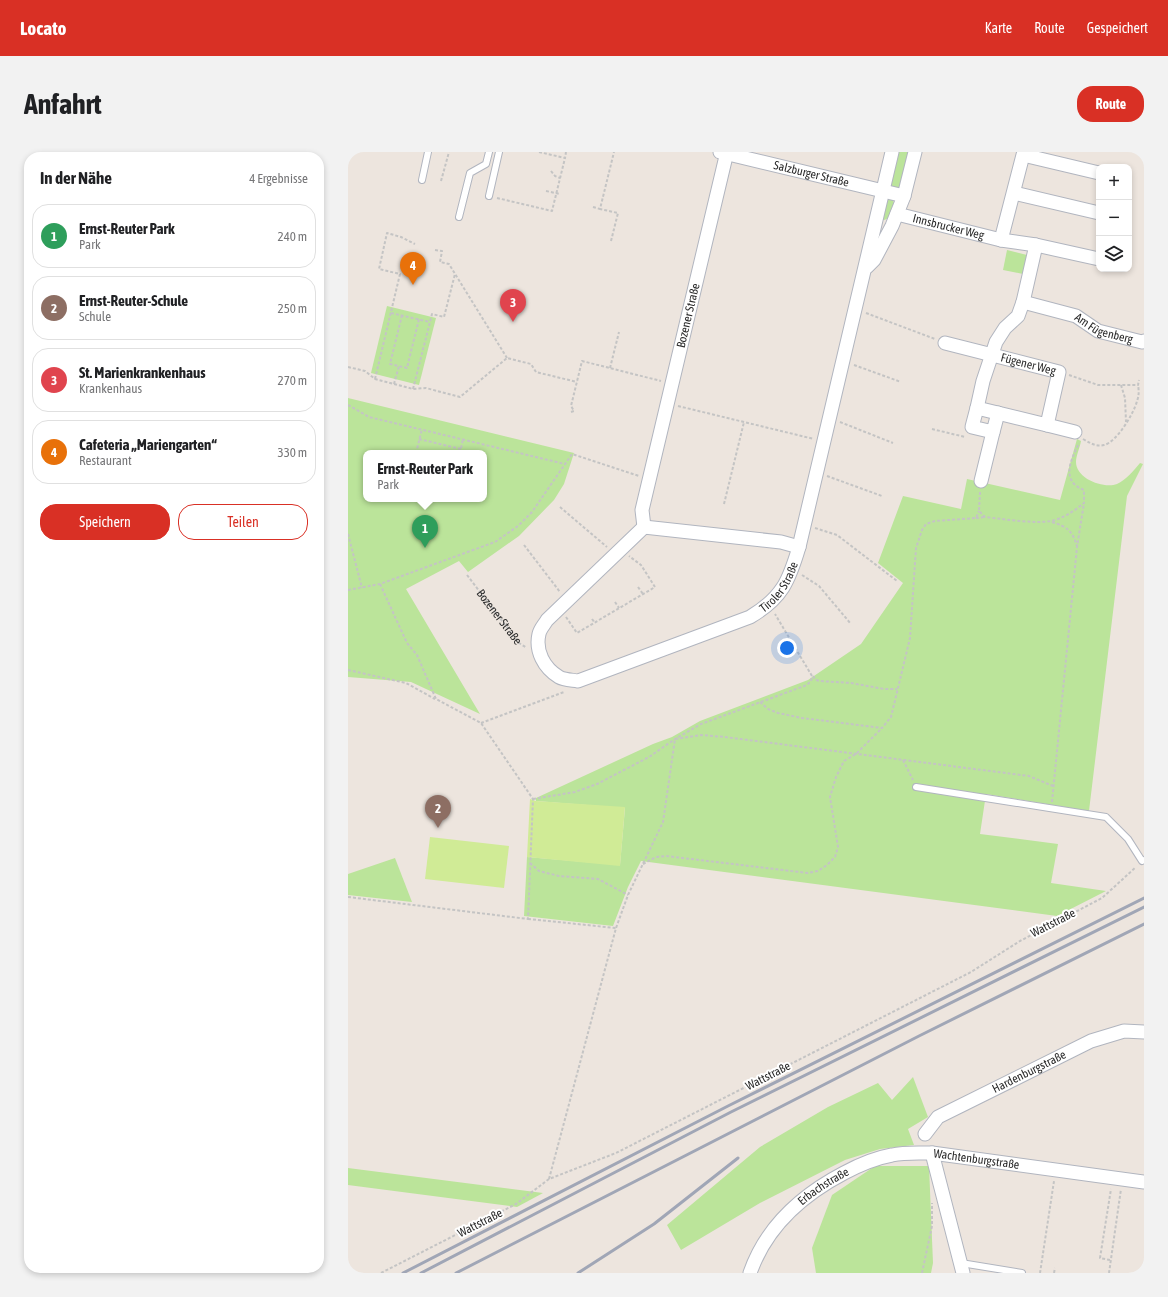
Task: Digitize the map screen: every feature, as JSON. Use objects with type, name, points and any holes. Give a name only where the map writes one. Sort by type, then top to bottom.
[{"type":"street","name":"Salzburger Straße","points":[[724,152],[904,196]]},
{"type":"street","name":"Bozener Straße","points":[[578,681],[560,678],[549,669],[542,659],[538,648],[539,633],[547,620],[563,604],[644,528],[642,510],[724,152]]},
{"type":"street","name":"Tiroler Straße","points":[[578,681],[750,617],[769,604],[784,588],[792,570],[799,547],[865,268],[874,222],[892,152]]},
{"type":"street","name":"Tiroler Straße","points":[[865,268],[874,260],[892,226],[904,196],[914,152]]},
{"type":"street","name":"Innsbrucker Weg","points":[[1001,240],[1023,155],[1096,172]]},
{"type":"street","points":[[1014,193],[1096,212]]},
{"type":"street","name":"Innsbrucker Weg","points":[[896,214],[1001,240],[1036,245],[1096,258]]},
{"type":"street","points":[[874,222],[892,226]]},
{"type":"street","name":"Fügener Weg","points":[[972,427],[983,380],[996,342],[1005,328],[1018,316],[1023,302],[1036,245]]},
{"type":"street","name":"Am Fügenberg","points":[[1023,302],[1076,316],[1098,331],[1142,342],[1144,341]]},
{"type":"street","name":"Fügener Weg","points":[[945,343],[1059,372],[1046,425]]},
{"type":"street","points":[[977,408],[1075,432]]},
{"type":"street","points":[[981,481],[998,413]]},
{"type":"street","points":[[972,427],[993,432]]},
{"type":"street","points":[[644,528],[781,542],[799,547]]},
{"type":"street","name":"Hardenburgstraße","points":[[925,1134],[938,1117],[1091,1041],[1124,1031],[1144,1032]]},
{"type":"street","name":"Wachtenburgstraße","points":[[962,1268],[932,1153],[1144,1182]]},
{"type":"street","name":"Erbachstraße","points":[[750,1273],[755,1259],[772,1231],[795,1206],[814,1191],[849,1170],[874,1159],[899,1154],[932,1153]]},
{"type":"lane","points":[[422,180],[428,152]]},
{"type":"lane","points":[[459,217],[470,173],[486,164],[489,152]]},
{"type":"lane","points":[[489,196],[500,152]]},
{"type":"lane","points":[[916,787],[1106,817],[1128,839],[1143,860]]},
{"type":"lane","points":[[962,1268],[1022,1273]]},
{"type":"path","points":[[441,181],[448,152]]},
{"type":"path","points":[[539,152],[565,158]]},
{"type":"path","points":[[489,196],[552,211],[566,152]]},
{"type":"path","points":[[600,209],[614,152]]},
{"type":"path","points":[[551,171],[555,176],[560,178]]},
{"type":"path","points":[[546,191],[560,194]]},
{"type":"path","points":[[593,207],[618,213],[611,241]]},
{"type":"path","points":[[375,379],[400,274],[379,269],[387,233],[401,236],[416,244]]},
{"type":"path","points":[[435,250],[442,251],[440,262],[449,264],[507,358],[531,364],[536,372],[577,382]]},
{"type":"path","points":[[413,390],[432,314],[444,317],[455,273]]},
{"type":"path","points":[[855,309],[945,343]]},
{"type":"path","points":[[391,313],[430,322]]},
{"type":"path","points":[[402,315],[390,364],[407,368],[419,319]]},
{"type":"path","points":[[610,368],[619,332]]},
{"type":"path","points":[[348,367],[365,371],[375,379],[413,390],[426,388],[460,397],[507,358]]},
{"type":"path","points":[[571,412],[574,411],[571,406],[582,361],[672,384]]},
{"type":"path","points":[[843,361],[901,382]]},
{"type":"path","points":[[394,384],[399,366]]},
{"type":"path","points":[[1059,372],[1098,385],[1138,385]]},
{"type":"path","points":[[1052,809],[1077,547],[1084,503],[1084,490],[1072,482],[1069,475],[1069,467],[1081,438],[1098,446],[1105,445],[1116,438],[1136,406],[1139,380]]},
{"type":"path","points":[[1121,385],[1125,398],[1126,423]]},
{"type":"path","points":[[667,403],[824,441]]},
{"type":"path","points":[[348,405],[369,417],[565,464]]},
{"type":"path","points":[[829,418],[893,443]]},
{"type":"path","points":[[724,504],[744,422]]},
{"type":"path","points":[[932,428],[969,438],[972,427]]},
{"type":"path","points":[[417,450],[422,429]]},
{"type":"path","points":[[419,439],[461,449],[463,439]]},
{"type":"path","points":[[348,590],[380,584],[495,542],[518,526],[532,512],[572,454],[650,479]]},
{"type":"path","points":[[816,472],[882,496]]},
{"type":"path","points":[[976,518],[980,511],[981,481]]},
{"type":"path","points":[[1050,521],[1074,511],[1084,503]]},
{"type":"path","points":[[524,545],[563,604],[577,633],[655,587],[641,565],[618,552],[560,507]]},
{"type":"path","points":[[980,511],[985,517]]},
{"type":"path","points":[[643,864],[656,857],[666,856],[808,873],[818,871],[827,865],[835,857],[838,847],[830,797],[836,777],[844,761],[856,754],[891,717],[910,638],[916,548],[922,530],[926,524],[932,522],[985,517],[1028,521],[1050,521],[1061,525],[1070,531],[1074,536],[1077,547]]},
{"type":"path","points":[[804,524],[837,535],[896,580]]},
{"type":"path","points":[[348,534],[362,588]]},
{"type":"path","points":[[792,570],[819,586],[851,624]]},
{"type":"path","name":"Bozener Straße","points":[[467,575],[520,643],[525,648],[538,648]]},
{"type":"path","points":[[380,584],[407,643],[417,655],[436,699]]},
{"type":"path","points":[[638,587],[642,594]]},
{"type":"path","points":[[615,602],[619,608]]},
{"type":"path","points":[[769,604],[812,676],[816,680],[857,684],[884,689],[897,689]]},
{"type":"path","points":[[592,618],[595,623]]},
{"type":"path","points":[[348,670],[406,683],[481,723],[533,799],[528,919]]},
{"type":"path","points":[[533,799],[575,792],[597,784],[649,757],[675,739],[701,724],[807,685],[811,681],[812,676]]},
{"type":"path","points":[[481,723],[572,689],[578,681]]},
{"type":"path","points":[[760,702],[768,709],[778,713],[802,718],[882,728]]},
{"type":"path","points":[[675,739],[701,735],[725,737],[1029,776],[1053,786]]},
{"type":"path","points":[[549,1179],[616,928],[628,895],[663,822],[675,739]]},
{"type":"path","points":[[903,760],[916,787]]},
{"type":"path","name":"Wattstraße","points":[[381,1273],[516,1204],[549,1179],[616,1153],[971,972],[1020,941],[1102,898],[1143,860]]},
{"type":"path","points":[[530,864],[539,871],[559,876],[598,879],[628,895]]},
{"type":"path","points":[[348,897],[616,928]]},
{"type":"path","points":[[1040,1273],[1056,1170]]},
{"type":"path","points":[[1110,1260],[1100,1258],[1117,1178]]},
{"type":"path","points":[[1109,1273],[1117,1178]]},
{"type":"path","points":[[922,1273],[932,1226],[932,1189],[941,1185]]},
{"type":"path","points":[[1054,1273],[1055,1268]]},
{"type":"green space","points":[[897,152],[909,152],[901,185],[899,188],[894,188],[891,186],[890,182]]},
{"type":"green space","points":[[887,198],[891,198],[894,207],[892,214],[884,220],[882,219]]},
{"type":"green space","points":[[1007,250],[1027,255],[1023,274],[1003,270]]},
{"type":"green space","points":[[387,306],[436,318],[419,385],[371,373]]},
{"type":"green space","points":[[348,398],[574,453],[564,484],[554,500],[519,536],[468,572],[459,561],[406,589],[480,714],[411,682],[348,677]]},
{"type":"green space","points":[[1077,439],[1081,441],[1076,460],[1077,468],[1086,478],[1098,484],[1117,484],[1127,477],[1140,463],[1143,464],[1127,496],[1089,811],[986,794],[980,834],[1058,844],[1051,883],[1106,891],[1057,916],[641,861],[628,887],[613,926],[524,916],[527,857],[620,865],[625,808],[536,801],[536,798],[653,744],[672,737],[700,721],[808,680],[861,644],[903,583],[878,563],[903,496],[961,509],[967,479],[1060,500]]},
{"type":"green space","points":[[530,799],[536,801],[625,807],[620,866],[527,857]]},
{"type":"green space","points":[[430,837],[509,846],[504,888],[425,879]]},
{"type":"green space","points":[[395,858],[412,902],[348,895],[348,874]]},
{"type":"green space","points":[[913,1077],[928,1117],[908,1129],[914,1145],[880,1149],[845,1160],[760,1203],[681,1250],[667,1225],[760,1147],[828,1107],[878,1083],[892,1100]]},
{"type":"green space","points":[[875,1166],[929,1166],[933,1263],[931,1273],[816,1273],[812,1248],[832,1195]]},
{"type":"green space","points":[[348,1168],[543,1193],[517,1207],[348,1185]]},
{"type":"railway","points":[[403,1273],[728,1106],[1144,898]]},
{"type":"railway","points":[[421,1273],[731,1112],[1144,907]]},
{"type":"railway","points":[[456,1273],[919,1036],[1144,924]]},
{"type":"railway","points":[[578,1273],[654,1224],[738,1158]]},
{"type":"place","name":"Cafeteria „Mariengarten“","points":[[413,285]]},
{"type":"place","name":"St. Marienkrankenhaus","points":[[513,322]]},
{"type":"place","name":"Ernst-Reuter Park","points":[[425,548]]},
{"type":"place","name":"Ernst-Reuter-Schule","points":[[438,828]]}]
